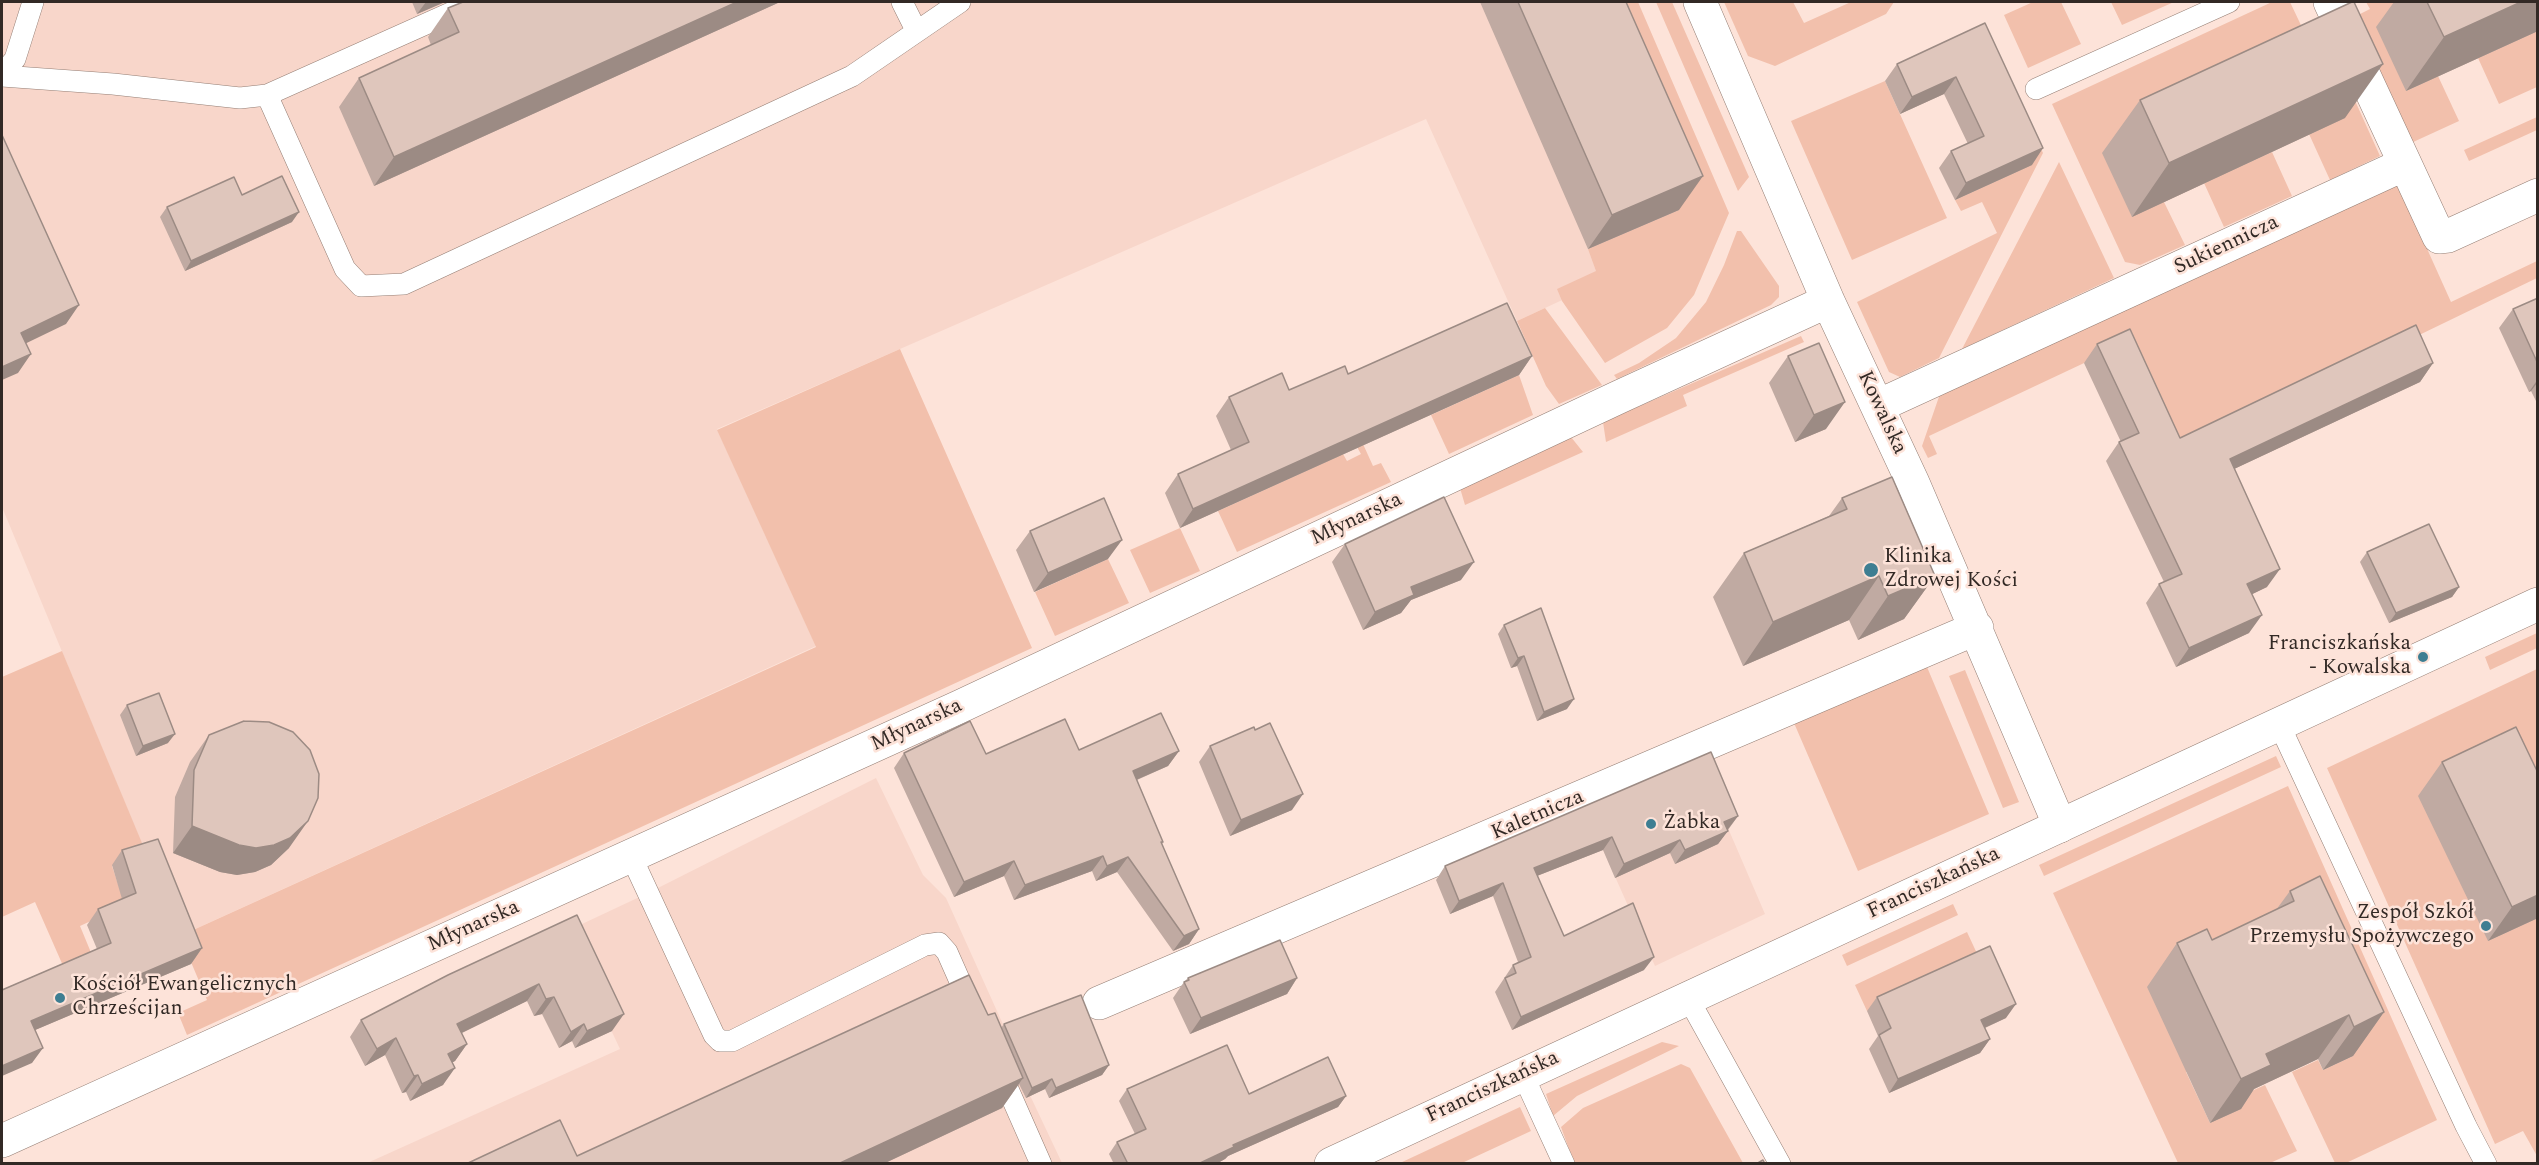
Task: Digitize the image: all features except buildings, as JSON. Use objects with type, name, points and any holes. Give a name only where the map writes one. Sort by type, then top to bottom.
[{"type":"street","name":"Kowalska","points":[[1700,2],[1828,301],[1878,406],[1977,628],[2060,826]]},
{"type":"street","points":[[2330,2],[2439,237],[2448,236],[2538,195]]},
{"type":"street","name":"Sukiennicza","points":[[1878,406],[2405,164]]},
{"type":"street","name":"Młynarska","points":[[2,1141],[1034,672],[1609,401],[1828,301]]},
{"type":"street","name":"Franciszkańska","points":[[1331,1164],[2538,604]]},
{"type":"street","name":"Kaletnicza","points":[[1099,1003],[1977,628]]},
{"type":"lane","points":[[2,75],[15,59],[33,2]]},
{"type":"lane","points":[[2,75],[240,98],[267,95],[475,2]]},
{"type":"lane","points":[[902,2],[916,30]]},
{"type":"lane","points":[[267,95],[345,269],[361,286],[404,284],[852,76],[960,2]]},
{"type":"lane","points":[[2036,89],[2229,2]]},
{"type":"lane","points":[[2279,724],[2466,1126],[2486,1164]]},
{"type":"lane","points":[[631,856],[714,1035],[720,1041],[732,1041],[925,945],[939,943],[947,952],[980,1026]]},
{"type":"lane","points":[[1688,998],[1780,1164]]},
{"type":"lane","points":[[994,1058],[1041,1164]]},
{"type":"lane","points":[[1523,1074],[1564,1164]]},
{"type":"shaded area","points":[[2,2],[1622,2],[1711,231],[1517,321],[1426,119],[717,429],[816,646],[180,936],[2,507]]},
{"type":"shaded area","points":[[1587,2],[1638,2],[1729,213],[1694,295],[1667,328],[1605,363],[1562,301],[1557,289],[1596,271],[1588,249],[1679,210]]},
{"type":"shaded area","points":[[1656,2],[1672,2],[1749,177],[1738,191]]},
{"type":"shaded area","points":[[1724,2],[1793,2],[1804,23],[1851,2],[1894,2],[1886,14],[1775,66],[1748,56]]},
{"type":"shaded area","points":[[2033,2],[2061,2],[2081,44],[2028,68],[2004,15]]},
{"type":"shaded area","points":[[2111,2],[2174,2],[2122,25]]},
{"type":"shaded area","points":[[2272,2],[2290,2],[2308,40],[2324,32],[2380,156],[2330,180],[2309,134],[2164,202],[2185,245],[2140,265],[2125,262],[2052,104]]},
{"type":"shaded area","points":[[2366,2],[2433,2],[2406,91],[2438,76],[2459,121],[2411,143],[2354,17],[2370,9]]},
{"type":"shaded area","points":[[2537,31],[2537,87],[2499,104],[2478,58]]},
{"type":"shaded area","points":[[1885,81],[1947,218],[1852,260],[1791,121]]},
{"type":"shaded area","points":[[2021,107],[2043,153],[1939,358],[1900,377],[1889,372],[1857,302],[1997,233],[1982,202],[1961,211],[1955,200],[2031,165]]},
{"type":"shaded area","points":[[2537,117],[2537,130],[2469,161],[2464,150]]},
{"type":"shaded area","points":[[2272,152],[2292,196],[2224,227],[2204,183]]},
{"type":"shaded area","points":[[2059,162],[2114,278],[1962,349]]},
{"type":"shaded area","points":[[2397,182],[2451,302],[2537,261],[2537,278],[2167,457],[2116,348],[1929,436],[1937,454],[1928,458],[1922,446],[1942,388]]},
{"type":"shaded area","points":[[1737,231],[1741,231],[1779,286],[1779,297],[1771,305],[1617,379],[1614,375],[1639,363],[1676,338],[1706,302]]},
{"type":"shaded area","points":[[1545,308],[1602,385],[1559,404],[1546,386],[1517,321]]},
{"type":"shaded area","points":[[1801,336],[1804,342],[1683,395],[1687,406],[1606,442],[1603,422]]},
{"type":"shaded area","points":[[900,349],[1032,648],[187,1035],[178,1013],[207,1000],[180,936],[816,647],[717,430]]},
{"type":"shaded area","points":[[1519,375],[1533,415],[1449,454],[1431,415]]},
{"type":"shaded area","points":[[1571,437],[1583,452],[1465,505],[1460,488]]},
{"type":"shaded area","points":[[1363,444],[1373,466],[1381,463],[1391,482],[1237,552],[1218,511],[1343,454],[1347,461],[1361,454],[1357,447]]},
{"type":"shaded area","points":[[1180,528],[1200,571],[1150,593],[1130,550]]},
{"type":"shaded area","points":[[1108,559],[1129,603],[1055,636],[1035,592]]},
{"type":"shaded area","points":[[2537,633],[2537,648],[2490,670],[2485,657]]},
{"type":"shaded area","points":[[62,651],[147,855],[112,866],[125,905],[80,926],[92,955],[64,968],[35,902],[2,917],[2,677]]},
{"type":"shaded area","points":[[1927,667],[1989,814],[1858,871],[1794,723]]},
{"type":"shaded area","points":[[2537,669],[2537,803],[2488,941],[2537,918],[2537,1156],[2523,1131],[2495,1144],[2327,768]]},
{"type":"shaded area","points":[[1965,670],[2019,802],[2003,808],[1949,676]]},
{"type":"shaded area","points":[[2276,756],[2281,767],[2044,876],[2039,865]]},
{"type":"shaded area","points":[[1700,763],[1765,914],[1655,966],[1587,814]]},
{"type":"shaded area","points":[[876,778],[923,875],[946,898],[1006,1031],[1027,1089],[1062,1163],[365,1164],[620,1049],[565,932],[648,893]]},
{"type":"shaded area","points":[[2288,786],[2437,1120],[2346,1163],[2335,1163],[2292,1072],[2318,1060],[2323,1070],[2353,1056],[2329,1005],[2186,1072],[2210,1123],[2236,1098],[2265,1085],[2297,1151],[2270,1163],[2178,1163],[2053,893]]},
{"type":"shaded area","points":[[1953,904],[1958,915],[1847,966],[1842,955]]},
{"type":"shaded area","points":[[1967,932],[1980,960],[1867,1011],[1855,985]]},
{"type":"shaded area","points":[[1662,1042],[1679,1046],[1577,1096],[1553,1116],[1546,1094]]},
{"type":"shaded area","points":[[1681,1064],[1690,1068],[1743,1163],[1574,1163],[1561,1127],[1583,1108]]},
{"type":"shaded area","points":[[1520,1107],[1531,1131],[1462,1163],[1400,1163]]},
{"type":"place","name":"Klinika Zdrowej Kości","points":[[1871,570]]},
{"type":"place","name":"Franciszkańska - Kowalska","points":[[2423,657]]},
{"type":"place","name":"Żabka","points":[[1651,824]]},
{"type":"place","name":"Zespół Szkół Przemysłu Spożywczego","points":[[2486,926]]},
{"type":"place","name":"Kościół Ewangelicznych Chrześcijan","points":[[60,998]]}]
